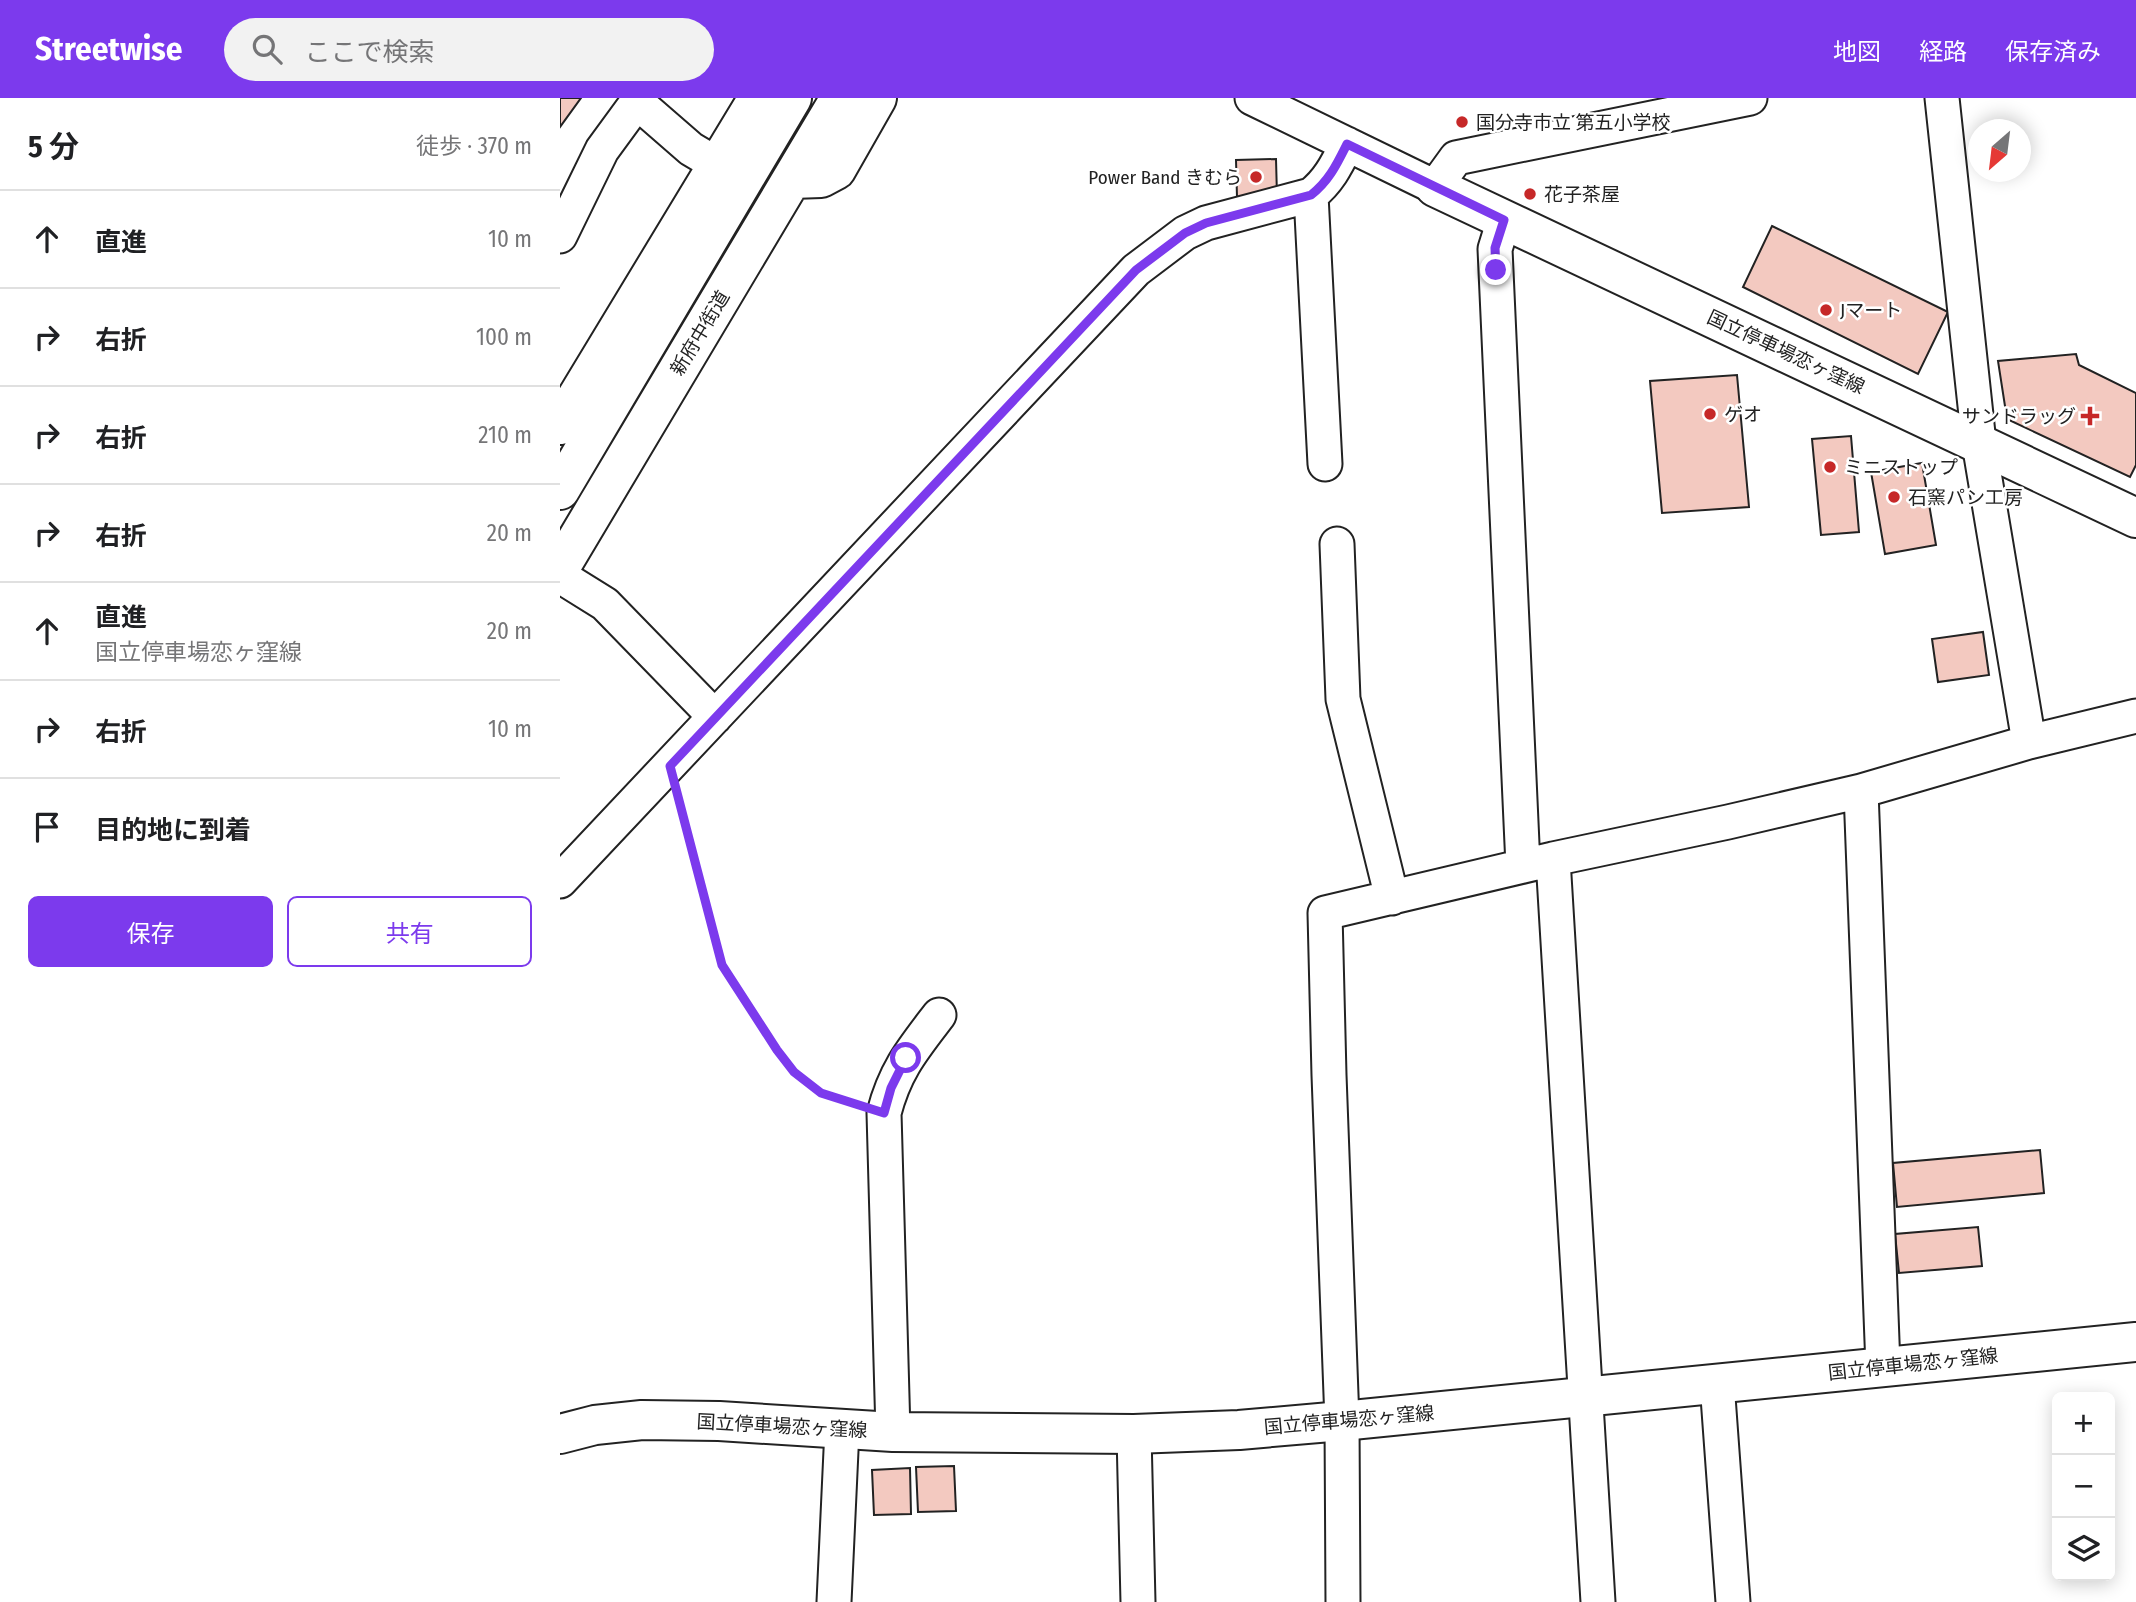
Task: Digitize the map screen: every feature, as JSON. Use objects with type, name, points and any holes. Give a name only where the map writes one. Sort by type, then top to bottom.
[{"type":"main road","points":[[560,425],[758,98]]},
{"type":"main road","name":"新府中街道","points":[[560,490],[792,98]]},
{"type":"main road","name":"新府中街道","points":[[560,568],[840,98]]},
{"type":"main road","points":[[792,179],[821,178],[835,170],[877,98]]},
{"type":"main road","name":"国立停車場恋ヶ窪線","points":[[1435,187],[2136,518]]},
{"type":"main road","name":"国立停車場恋ヶ窪線","points":[[560,1434],[595,1425],[642,1420],[719,1421],[893,1432],[1134,1434],[1239,1430],[2136,1342]]},
{"type":"street","points":[[1252,98],[1435,187],[1457,158],[1750,98]]},
{"type":"street","points":[[1942,98],[1979,443],[2029,742]]},
{"type":"street","points":[[560,236],[602,150],[638,100],[691,149],[718,165]]},
{"type":"street","points":[[560,881],[1136,270],[1185,233],[1206,223],[1311,195],[1321,188],[1332,174],[1347,144]]},
{"type":"street","points":[[1311,195],[1325,464]]},
{"type":"street","points":[[1504,220],[1495,248],[1538,863],[1585,1396],[1598,1602]]},
{"type":"street","points":[[1337,544],[1343,699],[1392,898]]},
{"type":"street","points":[[560,576],[606,604],[715,717]]},
{"type":"street","points":[[1343,1602],[1342,1421],[1325,913],[1861,790],[2029,742],[2136,716]]},
{"type":"street","points":[[1861,790],[1883,1367]]},
{"type":"street","points":[[893,1432],[884,1113],[891,1088],[906,1058],[939,1015]]},
{"type":"street","points":[[1717,1383],[1733,1602]]},
{"type":"street","points":[[834,1602],[842,1429]]},
{"type":"street","points":[[1134,1434],[1138,1602]]},
{"type":"path","points":[[670,766],[722,965],[794,1072],[821,1093],[884,1113]]},
{"type":"building","points":[[560,98],[581,98],[560,127]]},
{"type":"building","points":[[1276,159],[1277,196],[1237,197],[1236,160]]},
{"type":"building","points":[[1772,226],[1948,312],[1918,374],[1743,287]]},
{"type":"building","points":[[2076,354],[2079,365],[2136,393],[2136,465],[2130,477],[2007,419],[1998,361]]},
{"type":"building","points":[[1737,375],[1749,507],[1662,513],[1650,381]]},
{"type":"building","points":[[1851,436],[1859,532],[1821,535],[1812,439]]},
{"type":"building","points":[[1922,463],[1936,545],[1885,554],[1871,472]]},
{"type":"building","points":[[1983,632],[1989,675],[1938,682],[1932,639]]},
{"type":"building","points":[[2040,1150],[2044,1193],[1897,1207],[1893,1163]]},
{"type":"building","points":[[1978,1227],[1982,1266],[1899,1273],[1895,1234]]},
{"type":"building","points":[[954,1466],[956,1511],[918,1512],[916,1467]]},
{"type":"building","points":[[910,1468],[911,1514],[874,1515],[872,1470]]},
{"type":"place","name":"国分寺市立 第五小学校","points":[[1462,122]]},
{"type":"place","name":"Power Band きむら","points":[[1256,177]]},
{"type":"place","name":"花子茶屋","points":[[1530,194]]},
{"type":"place","name":"Jマート","points":[[1826,310]]},
{"type":"place","name":"ゲオ","points":[[1710,414]]},
{"type":"place","name":"サンドラッグ","points":[[2090,416]]},
{"type":"place","name":"ミニストップ","points":[[1830,467]]},
{"type":"place","name":"石窯パン工房","points":[[1894,497]]},
{"type":"route","points":[[906,1058],[891,1088],[884,1113],[821,1093],[794,1072],[722,965],[670,766],[1136,270],[1185,233],[1206,223],[1311,195],[1321,188],[1332,174],[1347,144],[1504,220],[1495,248],[1496,270]]}]
